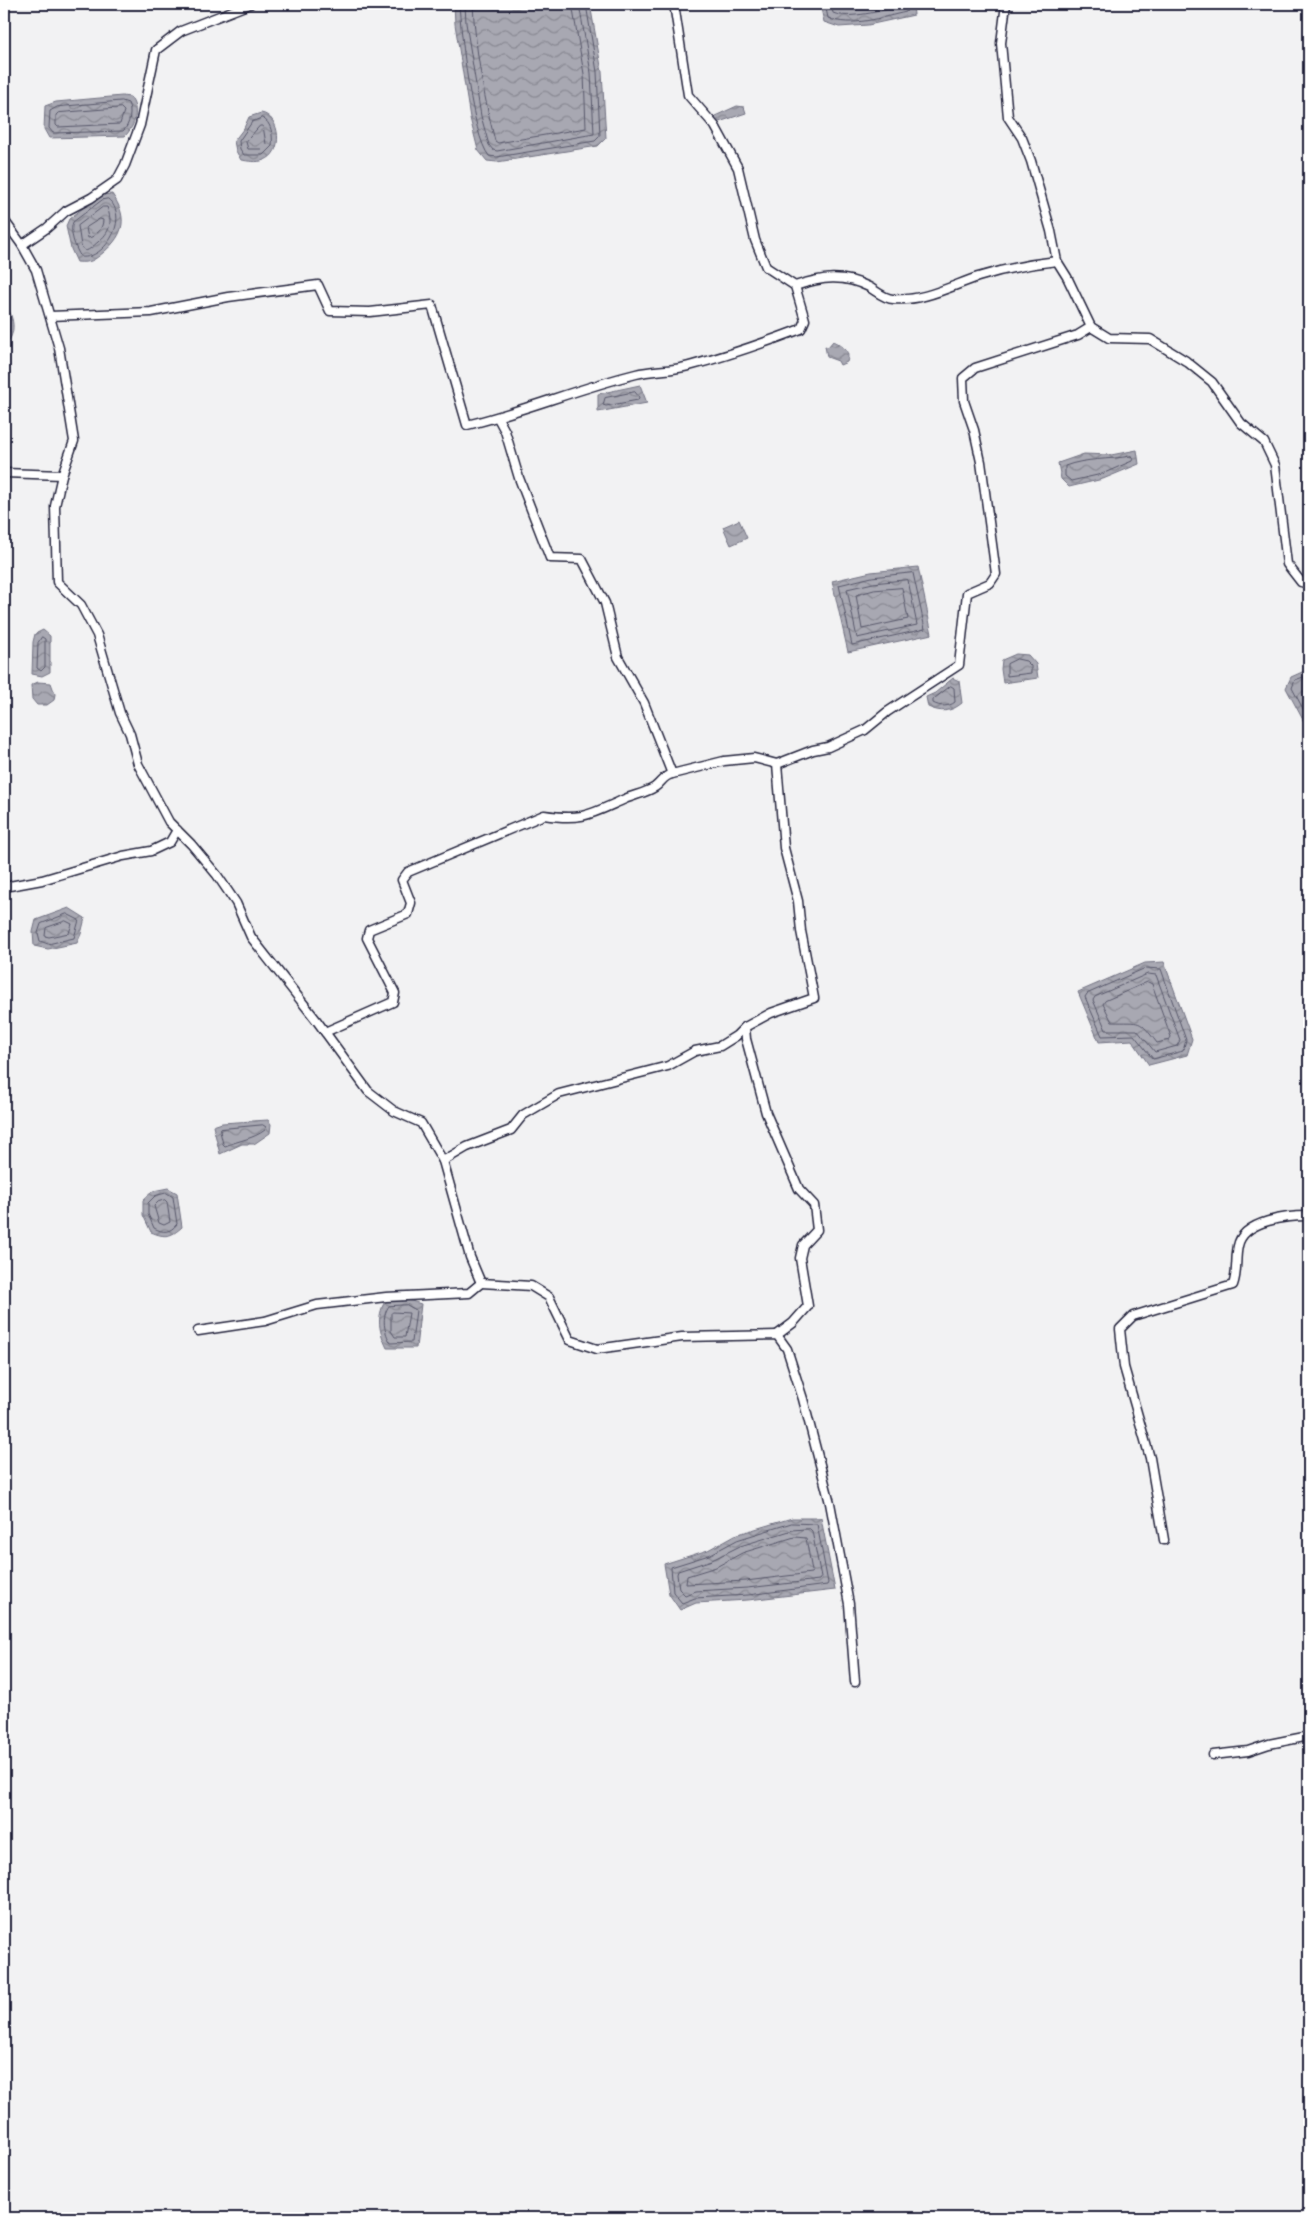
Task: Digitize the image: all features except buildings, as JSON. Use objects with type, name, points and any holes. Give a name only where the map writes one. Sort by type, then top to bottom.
[{"type":"street","points":[[22,245],[47,228],[66,211],[91,198],[117,180],[125,165],[140,125],[156,50],[181,31],[250,4]]},
{"type":"street","points":[[50,316],[151,312],[228,297],[318,285],[330,311],[370,312],[432,305],[467,425],[498,418],[553,398],[637,373],[687,367],[761,345],[801,329],[805,320],[795,286],[766,267],[755,240],[744,200],[738,168],[715,126],[688,95],[674,4]]},
{"type":"street","points":[[1006,4],[1001,43],[1008,117],[1022,138],[1031,161],[1051,231],[1057,261],[1067,276],[1091,327],[1109,338],[1150,339],[1186,361],[1212,382],[1241,423],[1264,442],[1275,464],[1287,564],[1301,582],[1309,584]]},
{"type":"street","points":[[4,220],[22,245],[36,270],[59,348],[74,441],[62,475],[55,506],[57,582],[81,605],[97,635],[120,714],[130,734],[138,764],[169,822],[217,876],[236,903],[251,937],[368,1091],[394,1111],[421,1123],[443,1161],[468,1249],[481,1283]]},
{"type":"street","points":[[795,286],[819,278],[833,277],[852,280],[891,299],[915,297],[1027,264],[1057,261]]},
{"type":"street","points":[[325,1032],[393,1002],[395,993],[368,938],[369,930],[408,914],[411,903],[402,880],[408,872],[544,815],[567,819],[596,814],[654,787],[666,775],[724,761],[754,758],[777,764],[813,750],[828,747],[865,730],[887,712],[958,665],[967,593],[990,582],[996,574],[982,462],[964,401],[962,378],[974,368],[1078,335],[1091,327]]},
{"type":"street","points":[[498,418],[505,431],[520,478],[550,558],[582,559],[605,603],[618,657],[644,703],[672,774]]},
{"type":"street","points":[[4,473],[62,475]]},
{"type":"street","points":[[443,1161],[467,1148],[511,1130],[523,1115],[559,1094],[668,1066],[695,1051],[720,1046],[736,1036],[745,1027],[771,1013],[814,998],[801,931],[798,901],[784,848],[777,764]]},
{"type":"street","points":[[4,888],[42,880],[123,856],[151,851],[170,842],[177,830]]},
{"type":"street","points":[[198,1331],[265,1321],[317,1306],[386,1297],[469,1293],[481,1283],[531,1286],[549,1297],[570,1340],[597,1349],[682,1337],[777,1335],[793,1323],[808,1306],[800,1258],[804,1245],[817,1230],[814,1205],[798,1189],[766,1112],[746,1039],[745,1027]]},
{"type":"street","points":[[1164,1540],[1150,1458],[1124,1367],[1120,1329],[1133,1316],[1233,1284],[1237,1274],[1238,1244],[1247,1230],[1277,1218],[1309,1216]]},
{"type":"street","points":[[777,1335],[787,1349],[803,1399],[830,1503],[849,1604],[855,1682]]},
{"type":"street","points":[[1213,1755],[1248,1751],[1269,1744],[1309,1736]]},
{"type":"water","points":[[454,4],[590,4],[602,72],[606,138],[598,146],[497,162],[487,161],[478,150],[470,118],[455,24]]},
{"type":"water","points":[[820,4],[913,4],[914,15],[868,25],[839,27],[824,22]]},
{"type":"water","points":[[122,96],[130,97],[135,107],[134,122],[125,136],[49,138],[44,129],[45,106],[56,102]]},
{"type":"water","points":[[737,106],[744,107],[746,113],[716,123],[715,116]]},
{"type":"water","points":[[261,113],[273,121],[276,128],[278,135],[275,151],[261,161],[241,160],[236,151],[234,141],[244,128],[249,117]]},
{"type":"water","points":[[112,194],[117,202],[122,218],[120,232],[111,245],[97,258],[89,262],[77,262],[71,249],[66,226],[69,219],[100,195]]},
{"type":"water","points":[[4,303],[12,319],[13,330],[4,345]]},
{"type":"water","points":[[833,341],[847,351],[847,362],[840,365],[838,361],[827,357],[825,346],[828,347]]},
{"type":"water","points":[[640,385],[647,403],[598,412],[598,394]]},
{"type":"water","points":[[1137,450],[1139,464],[1103,479],[1069,487],[1061,479],[1058,463],[1084,454],[1111,455]]},
{"type":"water","points":[[739,520],[747,538],[731,545],[723,527]]},
{"type":"water","points":[[918,567],[932,634],[848,652],[832,581],[871,572]]},
{"type":"water","points":[[43,630],[50,636],[50,672],[42,676],[32,674],[35,634]]},
{"type":"water","points":[[1016,654],[1028,655],[1036,664],[1038,678],[1003,683],[1002,660]]},
{"type":"water","points":[[1309,669],[1309,731],[1286,688],[1291,677]]},
{"type":"water","points":[[953,678],[959,681],[962,703],[946,711],[928,707],[926,697],[935,693]]},
{"type":"water","points":[[38,682],[51,683],[55,694],[54,700],[47,705],[37,705],[32,699],[31,685]]},
{"type":"water","points":[[69,908],[85,918],[77,943],[48,949],[34,946],[33,932],[36,920]]},
{"type":"water","points":[[1164,962],[1192,1039],[1187,1055],[1149,1065],[1132,1040],[1099,1042],[1078,992],[1145,963]]},
{"type":"water","points":[[268,1120],[271,1124],[270,1133],[254,1144],[242,1144],[220,1154],[213,1126],[222,1123]]},
{"type":"water","points":[[168,1188],[177,1193],[182,1227],[171,1235],[164,1236],[151,1232],[143,1215],[143,1200],[153,1191]]},
{"type":"water","points":[[408,1300],[421,1304],[416,1348],[387,1348],[380,1325],[382,1307],[385,1301]]},
{"type":"water","points":[[792,1518],[821,1518],[835,1590],[748,1600],[696,1603],[680,1610],[669,1594],[664,1564],[708,1550],[735,1535]]}]
